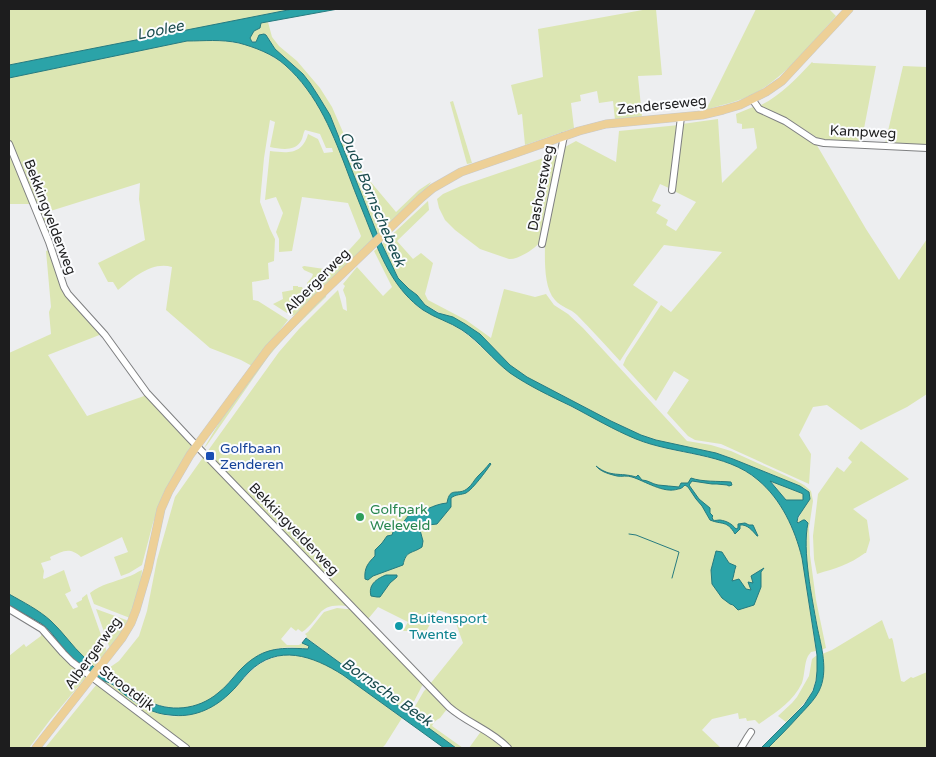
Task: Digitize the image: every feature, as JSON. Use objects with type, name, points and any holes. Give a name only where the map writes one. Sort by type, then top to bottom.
[{"type":"main road","name":"Zenderseweg","points":[[448,178],[579,130],[606,124],[702,115],[740,105],[766,92],[782,81],[849,9]]},
{"type":"main road","name":"Albergerweg","points":[[36,748],[122,638],[131,623],[148,569],[161,509],[169,491],[269,348],[382,235],[421,198],[448,178]]},
{"type":"street","name":"Kampweg","points":[[752,99],[759,109],[786,121],[815,141],[927,148]]},
{"type":"street","points":[[672,190],[681,117]]},
{"type":"street","name":"Dashorstweg","points":[[542,244],[564,136]]},
{"type":"street","name":"Bekkingvelderweg","points":[[9,144],[47,237],[64,287],[68,294],[105,335],[147,393],[449,707],[492,734],[508,748]]},
{"type":"street","name":"Strootdijk","points":[[9,609],[42,629],[67,658],[94,674],[186,748]]},
{"type":"street","points":[[741,748],[751,732]]},
{"type":"green space","points":[[9,9],[293,9],[9,65]]},
{"type":"green space","points":[[656,9],[662,75],[638,76],[642,117],[615,120],[613,101],[599,103],[597,91],[580,95],[581,101],[571,103],[574,128],[525,145],[522,114],[518,115],[511,85],[543,77],[538,29]]},
{"type":"green space","points":[[756,9],[829,9],[836,16],[806,50],[772,82],[747,97],[706,110]]},
{"type":"green space","points":[[268,22],[272,37],[279,46],[297,61],[320,88],[332,107],[354,162],[396,212],[419,190],[431,182],[426,190],[378,236],[330,115],[310,83],[303,74],[275,49],[266,35],[259,35],[256,42],[250,38],[254,31],[261,26],[261,23]]},
{"type":"green space","points":[[187,41],[233,42],[267,53],[281,62],[298,78],[324,116],[374,240],[299,313],[292,316],[290,314],[308,292],[307,283],[313,274],[302,267],[331,270],[361,236],[348,203],[302,197],[292,251],[279,252],[279,239],[276,232],[283,213],[276,197],[265,200],[270,151],[294,151],[302,146],[308,134],[318,139],[324,153],[333,152],[332,148],[326,148],[320,134],[305,130],[301,141],[295,147],[287,149],[270,147],[275,122],[270,120],[260,202],[275,239],[274,261],[268,263],[269,279],[252,282],[253,300],[258,301],[288,320],[252,366],[210,348],[166,310],[172,267],[157,266],[150,268],[118,290],[113,282],[108,282],[98,263],[145,240],[139,199],[140,183],[44,213],[52,230],[50,233],[47,233],[9,140],[9,78]]},
{"type":"green space","points":[[812,62],[876,66],[861,144],[819,139],[785,117],[763,110],[759,106],[781,92]]},
{"type":"green space","points":[[903,66],[927,67],[927,146],[885,144]]},
{"type":"green space","points":[[453,101],[472,163],[467,164],[450,102]]},
{"type":"green space","points":[[753,107],[760,113],[771,115],[815,142],[866,229],[899,280],[927,239],[927,394],[907,407],[861,430],[827,405],[813,407],[799,435],[811,454],[809,484],[721,444],[695,440],[688,436],[667,413],[689,380],[674,371],[656,401],[623,365],[661,305],[671,312],[722,252],[664,245],[633,285],[658,302],[620,361],[577,315],[555,300],[548,288],[545,240],[565,147],[576,141],[616,162],[619,131],[679,125],[671,189],[660,184],[652,201],[661,205],[656,213],[668,220],[666,225],[676,231],[696,202],[674,191],[682,124],[718,119],[722,183],[757,148],[754,128],[742,129],[742,124],[737,123],[736,114]]},
{"type":"green space","points":[[9,150],[31,204],[9,204]]},
{"type":"green space","points":[[558,153],[540,242],[526,253],[517,258],[509,259],[480,249],[445,220],[437,199],[443,194]]},
{"type":"green space","points":[[428,201],[429,210],[397,241],[413,259],[421,253],[433,263],[425,294],[428,300],[466,320],[491,338],[504,289],[535,297],[546,294],[554,305],[568,314],[583,328],[687,441],[731,451],[795,480],[811,491],[813,501],[809,528],[810,555],[816,600],[826,648],[821,650],[807,570],[806,538],[808,523],[803,520],[797,522],[802,511],[806,489],[716,453],[667,443],[641,435],[611,421],[527,377],[510,365],[480,334],[425,305],[398,278],[382,244]]},
{"type":"green space","points":[[378,248],[396,283],[416,305],[461,330],[506,369],[526,382],[634,438],[649,444],[730,464],[758,480],[774,496],[791,526],[802,558],[816,651],[811,652],[808,656],[802,683],[794,696],[784,706],[759,724],[755,720],[739,719],[738,713],[712,719],[702,730],[721,748],[511,748],[453,707],[430,684],[463,643],[453,615],[438,610],[424,635],[412,631],[403,631],[408,622],[378,607],[368,619],[207,452],[279,352],[338,290],[343,309],[347,311],[343,290],[345,286],[343,284],[357,267],[383,296],[392,287],[374,251]]},
{"type":"green space","points":[[49,250],[64,291],[102,334],[48,355],[87,416],[147,395],[193,445],[164,492],[153,523],[142,565],[121,576],[114,557],[128,552],[122,537],[81,557],[73,552],[66,551],[50,557],[51,560],[41,563],[44,579],[64,570],[71,591],[65,594],[73,609],[78,607],[76,603],[87,594],[107,652],[95,667],[30,606],[9,594],[9,353],[51,334],[49,312],[51,307],[46,251]]},
{"type":"green space","points":[[293,286],[302,287],[303,289],[287,313],[273,304],[283,299],[282,292],[293,290]]},
{"type":"green space","points":[[327,291],[326,297],[285,337],[268,357],[204,448],[231,403],[271,348]]},
{"type":"green space","points":[[861,441],[909,479],[853,509],[867,520],[870,540],[866,553],[848,563],[817,574],[813,536],[818,494],[837,467],[844,472],[852,462],[848,458]]},
{"type":"green space","points":[[204,456],[348,605],[325,609],[305,630],[302,632],[298,629],[296,631],[291,627],[281,639],[287,645],[299,645],[302,643],[309,646],[308,649],[284,647],[265,653],[253,659],[220,692],[206,702],[190,707],[173,708],[153,703],[103,674],[119,661],[139,636],[147,611],[157,560],[175,497]]},
{"type":"green space","points":[[770,480],[803,494],[803,500],[786,500]]},
{"type":"green space","points":[[142,570],[141,581],[130,618],[94,604],[90,593],[94,590]]},
{"type":"green space","points":[[337,608],[351,609],[423,684],[408,713],[307,638],[305,639],[307,636],[305,634],[324,612]]},
{"type":"green space","points":[[96,609],[129,621],[110,649]]},
{"type":"green space","points":[[882,620],[889,639],[892,638],[893,641],[901,681],[904,682],[911,677],[913,678],[927,672],[927,748],[768,748],[817,695],[823,679],[822,654]]},
{"type":"green space","points":[[42,631],[87,676],[29,748],[9,748],[9,656],[24,644],[26,647],[41,636]]},
{"type":"green space","points":[[286,655],[302,656],[329,666],[402,718],[385,745],[382,748],[191,748],[98,678],[154,712],[170,716],[188,715],[205,710],[221,701],[259,664],[275,657]]},
{"type":"green space","points":[[817,655],[816,677],[811,693],[801,707],[786,722],[778,716],[797,697],[809,676],[812,659]]},
{"type":"green space","points":[[97,684],[183,748],[45,748]]},
{"type":"green space","points":[[427,688],[447,709],[432,726],[463,748],[456,748],[410,715]]},
{"type":"green space","points":[[482,730],[505,748],[469,748]]},
{"type":"water","points":[[293,9],[338,9],[261,23],[260,28],[254,31],[250,38],[252,42],[256,42],[259,35],[266,35],[275,49],[303,74],[319,97],[330,115],[378,236],[398,278],[425,305],[438,313],[453,317],[480,334],[510,365],[527,377],[611,421],[656,440],[716,453],[733,459],[800,486],[809,492],[810,499],[798,517],[797,522],[805,520],[808,523],[806,547],[808,574],[824,667],[822,683],[812,702],[768,748],[761,748],[804,705],[813,691],[817,671],[817,655],[802,558],[791,526],[774,496],[758,480],[731,464],[636,439],[532,387],[510,373],[462,330],[423,310],[398,285],[380,254],[337,146],[316,102],[297,76],[275,57],[239,43],[187,41],[9,78],[9,65]],"holes":[[[770,481],[803,494],[803,500],[786,500]]]},
{"type":"water","points":[[490,463],[483,475],[469,491],[451,498],[451,507],[437,524],[421,528],[422,547],[408,555],[403,565],[373,576],[368,580],[365,579],[368,563],[375,556],[375,550],[387,536],[392,535],[394,529],[401,525],[409,515],[447,503],[450,494],[461,492],[468,488]]},
{"type":"water","points":[[596,466],[606,472],[630,476],[619,476],[608,474]]},
{"type":"water","points":[[638,475],[642,480],[679,487],[681,483],[688,483],[691,478],[705,481],[731,482],[732,485],[729,486],[692,481],[689,485],[699,499],[710,508],[713,520],[727,522],[736,529],[738,524],[753,525],[758,536],[750,528],[740,525],[740,529],[735,534],[727,525],[710,520],[702,506],[685,485],[680,489],[667,490],[630,476],[636,477]]},
{"type":"water","points":[[716,551],[722,552],[729,563],[736,566],[732,581],[739,579],[746,589],[751,590],[748,582],[753,583],[751,576],[764,568],[761,572],[761,587],[754,605],[738,610],[722,598],[712,584],[711,570]]},
{"type":"water","points":[[386,575],[397,575],[397,577],[380,597],[371,596],[370,592],[374,583]]},
{"type":"water","points":[[9,594],[51,621],[97,669],[155,704],[164,707],[183,708],[202,703],[221,691],[247,663],[262,653],[287,648],[308,649],[309,646],[302,643],[306,638],[456,748],[444,748],[332,668],[308,658],[296,656],[284,655],[260,663],[222,700],[201,712],[178,716],[152,711],[130,699],[112,684],[101,680],[84,668],[66,651],[46,627],[9,605]]},
{"type":"waterway","points":[[629,534],[679,552],[672,578]]},
{"type":"place","name":"Golfbaan Zenderen","points":[[210,456]]},
{"type":"place","name":"Golfpark Weleveld","points":[[360,517]]},
{"type":"place","name":"Buitensport Twente","points":[[399,626]]},
{"type":"water label","name":"Loolee","points":[[160,30]]},
{"type":"water label","name":"Oude Bornschebeek","points":[[373,199]]},
{"type":"water label","name":"Bornsche Beek","points":[[387,692]]}]
